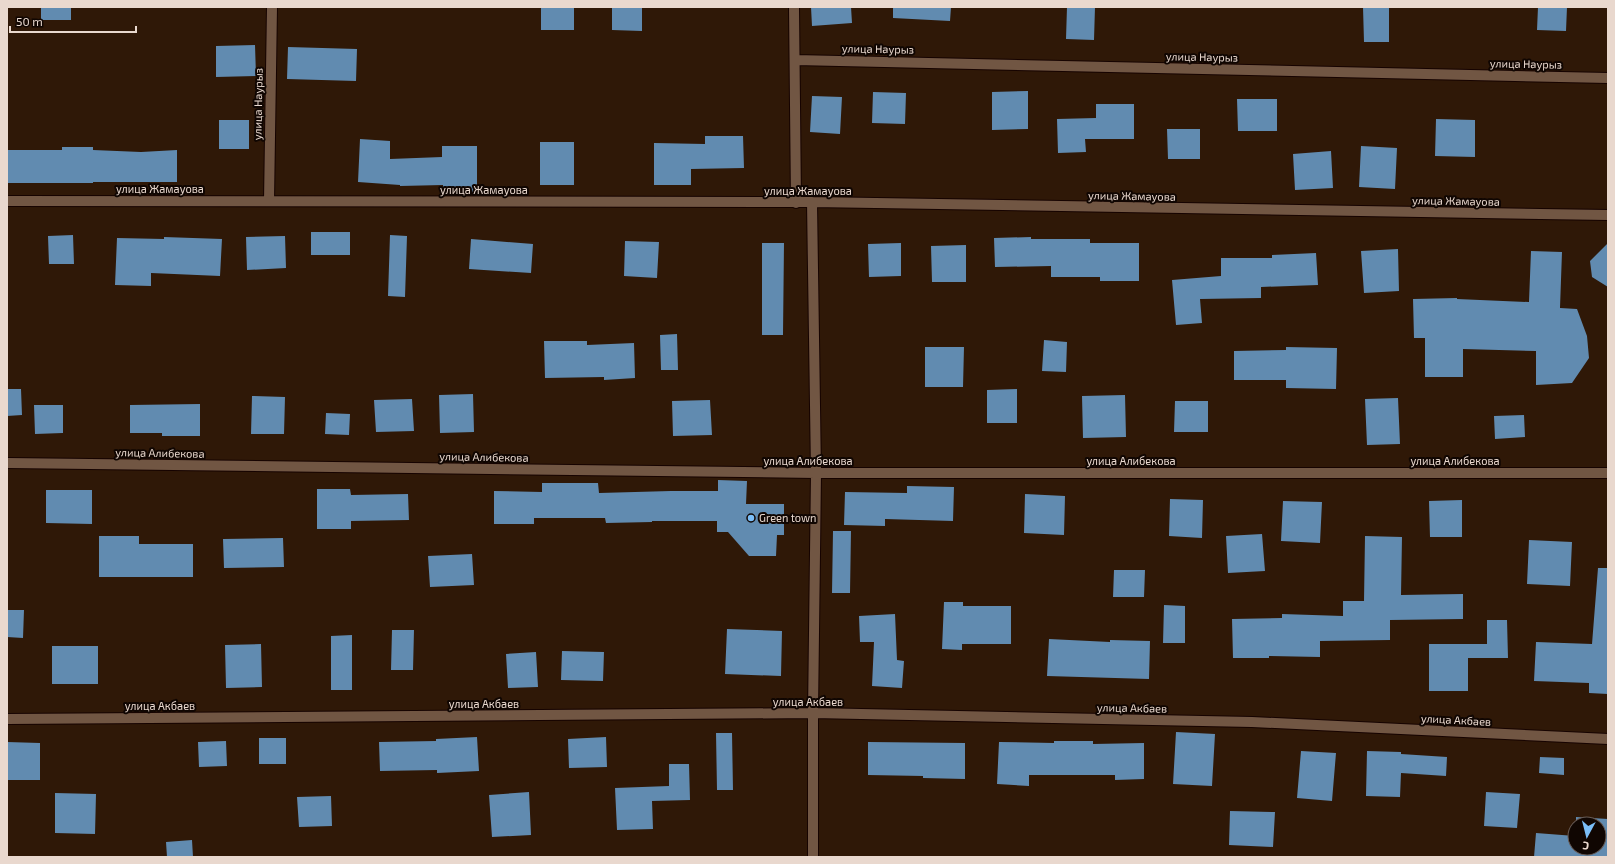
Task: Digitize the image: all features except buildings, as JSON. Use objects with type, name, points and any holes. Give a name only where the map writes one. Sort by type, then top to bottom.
[{"type":"street","name":"улица Наурыз","points":[[269,201],[272,7]]},
{"type":"street","points":[[794,7],[796,202]]},
{"type":"street","name":"улица Наурыз","points":[[795,60],[1608,78]]},
{"type":"street","name":"улица Жамауова","points":[[7,201],[812,202],[1608,215]]},
{"type":"street","points":[[812,202],[816,473],[813,857]]},
{"type":"street","name":"улица Алибекова","points":[[7,463],[816,473],[1608,473]]},
{"type":"street","name":"улица Акбаев","points":[[7,719],[813,713],[1252,722],[1608,739]]},
{"type":"place","name":"Green town","points":[[751,518]]}]
